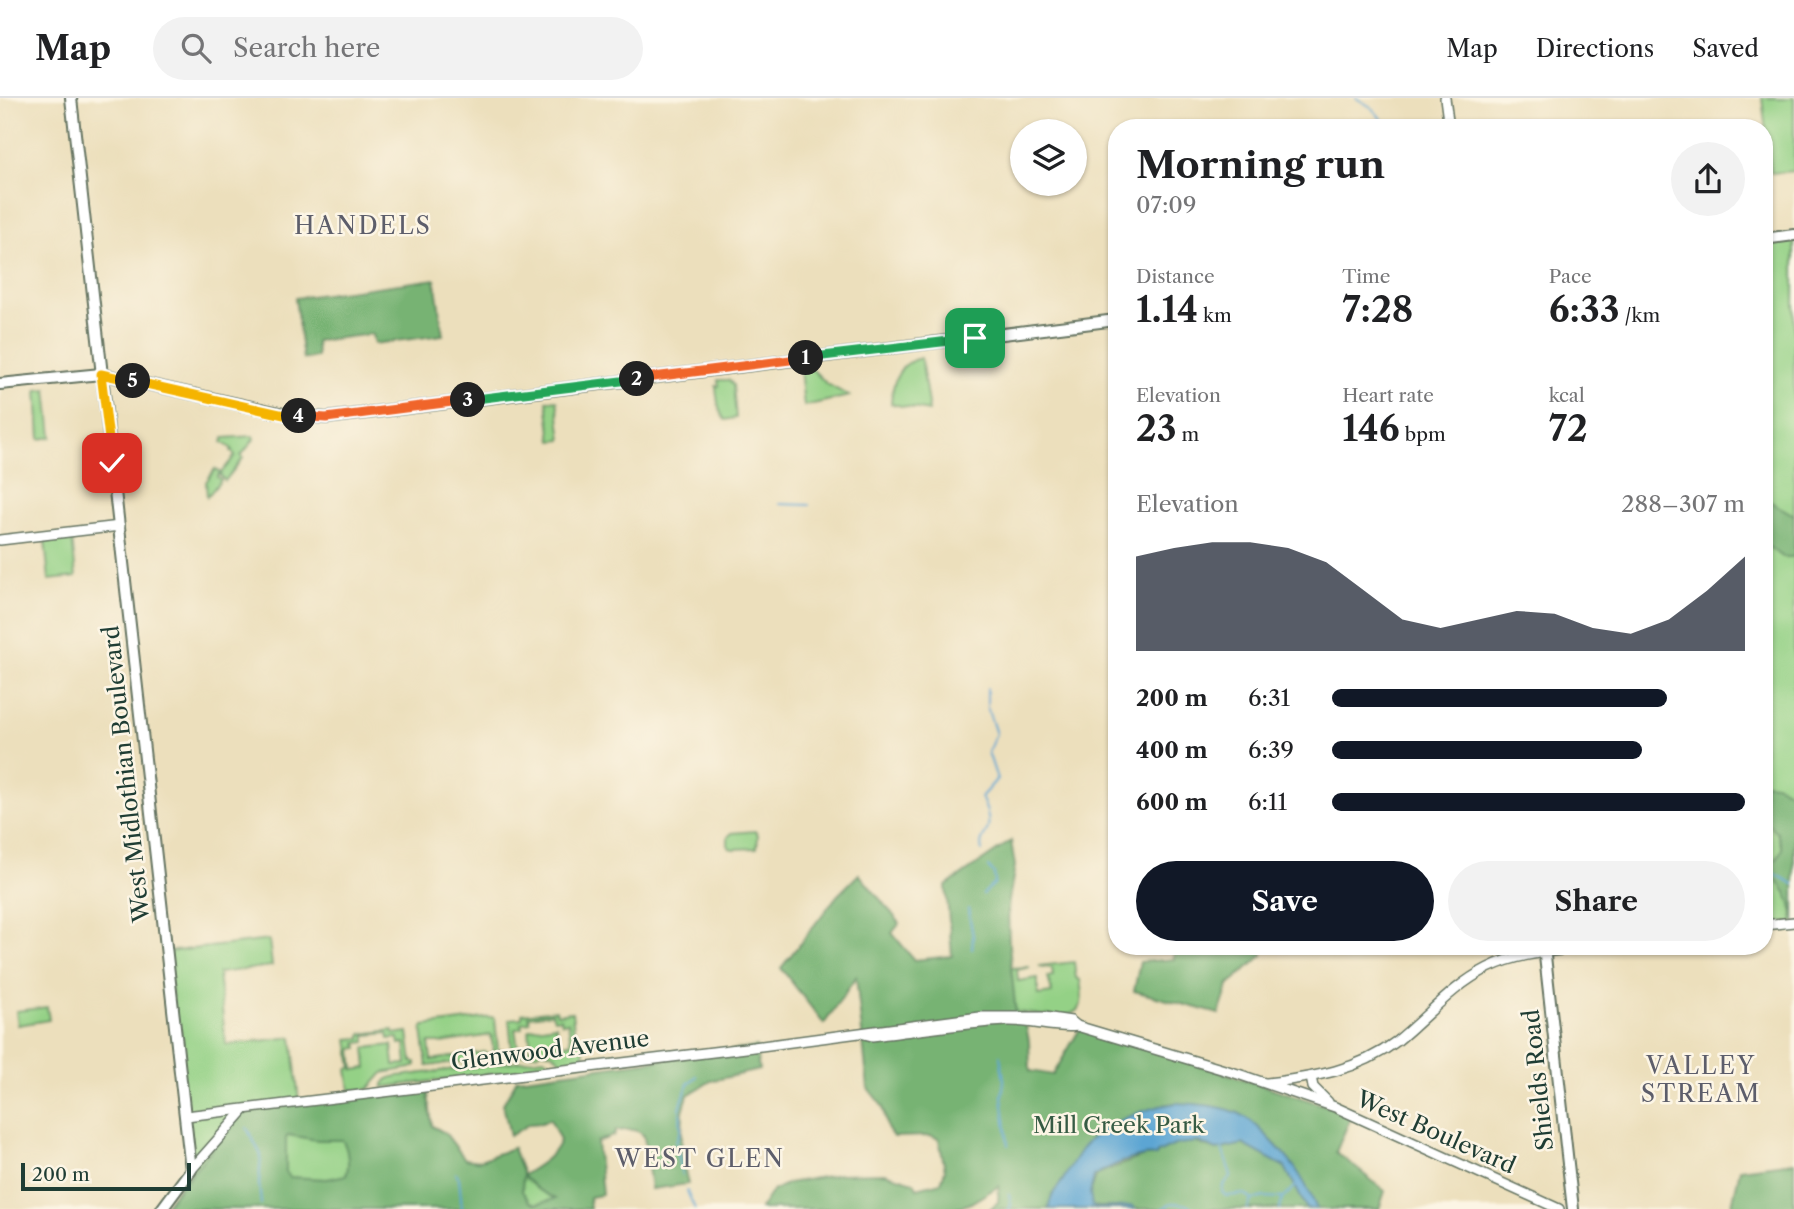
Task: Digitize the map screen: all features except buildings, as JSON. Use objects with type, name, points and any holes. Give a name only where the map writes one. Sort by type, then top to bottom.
[{"type":"main road","name":"West Midlothian Boulevard","points":[[71,98],[191,1170]]},
{"type":"main road","points":[[1773,238],[1794,236]]},
{"type":"main road","points":[[0,384],[101,374],[284,415],[326,418],[1108,321]]},
{"type":"main road","name":"Shields Road","points":[[1546,955],[1573,1209]]},
{"type":"main road","points":[[162,1209],[191,1170]]},
{"type":"street","points":[[1445,98],[1448,119]]},
{"type":"street","points":[[0,540],[120,526]]},
{"type":"street","points":[[1773,924],[1794,922]]},
{"type":"street","name":"Glenwood Avenue","points":[[186,1116],[862,1034],[871,1030],[1009,1018],[1070,1021],[1077,1026],[1265,1083],[1311,1077],[1348,1068],[1381,1052],[1407,1032],[1447,994],[1488,968],[1527,955]]},
{"type":"street","name":"West Boulevard","points":[[1311,1077],[1319,1094],[1335,1107]]},
{"type":"street","name":"West Boulevard","points":[[1265,1083],[1335,1107],[1559,1209]]},
{"type":"street","points":[[191,1170],[244,1110]]},
{"type":"green space","points":[[1762,98],[1794,98],[1794,171],[1773,173],[1773,119],[1765,119]]},
{"type":"green space","points":[[1794,235],[1794,922],[1773,924],[1773,238]]},
{"type":"green space","points":[[435,279],[443,335],[374,344],[372,334],[316,341],[317,357],[303,359],[295,298]]},
{"type":"green space","points":[[921,358],[929,411],[891,404],[898,375],[907,364]]},
{"type":"green space","points":[[812,369],[827,384],[849,396],[804,406],[800,370]]},
{"type":"green space","points":[[718,380],[729,380],[733,385],[736,418],[725,420],[721,413],[716,391]]},
{"type":"green space","points":[[47,389],[52,437],[40,439],[37,390]]},
{"type":"green space","points":[[557,400],[562,440],[552,441],[547,401]]},
{"type":"green space","points":[[253,436],[254,439],[241,456],[243,458],[225,481],[219,474],[217,477],[221,480],[207,497],[206,482],[215,469],[221,473],[235,456],[232,449],[222,442],[224,438]]},
{"type":"green space","points":[[1773,503],[1794,515],[1794,557],[1783,557],[1773,550]]},
{"type":"green space","points":[[72,538],[76,577],[49,580],[45,541]]},
{"type":"green space","points":[[1773,784],[1794,794],[1794,920],[1786,892],[1773,878],[1773,859],[1777,859],[1782,849],[1773,829]]},
{"type":"green space","points":[[755,831],[758,835],[757,848],[732,849],[728,846],[728,837],[732,833]]},
{"type":"green space","name":"Mill Creek Park","points":[[1011,841],[1015,866],[1008,905],[1009,944],[1016,1015],[1024,1015],[1029,1041],[1030,1071],[1053,1075],[1081,1027],[1352,1114],[1336,1152],[1385,1191],[1379,1209],[1317,1209],[1290,1161],[1248,1120],[1236,1112],[1176,1103],[1163,1105],[1115,1124],[1063,1180],[1052,1195],[1049,1209],[990,1209],[998,1202],[999,1186],[969,1204],[952,1209],[760,1209],[772,1191],[788,1183],[839,1174],[885,1173],[914,1182],[917,1188],[941,1182],[945,1170],[939,1139],[931,1136],[893,1137],[887,1128],[883,1107],[868,1088],[856,977],[824,1024],[781,968],[837,896],[859,874],[900,923],[892,933],[914,960],[952,956],[946,886]]},
{"type":"green space","points":[[269,940],[272,966],[218,973],[226,1045],[292,1037],[299,1102],[427,1086],[432,1126],[445,1133],[465,1159],[478,1161],[513,1148],[523,1175],[537,1189],[590,1209],[162,1209],[191,1170],[167,952]]},
{"type":"green space","points":[[1174,955],[1263,955],[1229,984],[1219,1014],[1134,991],[1140,962],[1174,959]]},
{"type":"green space","points":[[1074,962],[1076,978],[1080,980],[1082,992],[1077,1010],[1063,1016],[1015,1012],[1011,968],[1030,967],[1017,970],[1018,981],[1038,978],[1038,995],[1052,993],[1048,977],[1053,976],[1052,968],[1039,966]]},
{"type":"green space","points":[[47,1007],[49,1020],[18,1025],[16,1011]]},
{"type":"green space","points":[[556,1010],[557,1014],[572,1012],[575,1039],[582,1039],[585,1063],[565,1066],[554,1055],[544,1051],[512,1055],[509,1049],[512,1048],[509,1019],[522,1018],[522,1014]],"holes":[[[552,1013],[554,1019],[561,1018],[562,1023],[568,1022],[571,1043],[558,1045],[556,1025],[529,1029],[531,1049],[518,1050],[515,1029],[522,1028],[521,1023],[530,1022],[529,1016]]]},
{"type":"green space","points":[[492,1017],[495,1019],[501,1057],[427,1066],[422,1030],[424,1026]],"holes":[[[491,1035],[494,1053],[431,1060],[429,1043]]]},
{"type":"green space","points":[[393,1030],[394,1034],[408,1032],[412,1062],[416,1062],[416,1065],[383,1073],[369,1089],[350,1090],[347,1069],[352,1068],[348,1039],[361,1038],[361,1034]],"holes":[[[388,1033],[389,1039],[398,1038],[399,1044],[405,1043],[407,1064],[394,1065],[392,1045],[365,1048],[367,1068],[354,1070],[352,1049],[358,1048],[357,1043],[366,1042],[366,1035]]]},
{"type":"green space","points":[[756,1047],[759,1070],[711,1081],[688,1095],[683,1111],[681,1152],[688,1184],[651,1189],[644,1136],[638,1131],[615,1131],[615,1135],[597,1142],[602,1195],[589,1197],[590,1209],[162,1209],[244,1110],[427,1086],[432,1126],[445,1133],[465,1159],[478,1161],[513,1148],[523,1175],[550,1156],[560,1140],[550,1119],[529,1124],[510,1136],[503,1104],[517,1079]],"holes":[[[288,1135],[317,1140],[342,1140],[348,1157],[346,1175],[327,1179],[290,1177],[286,1172]],[[523,1176],[537,1189],[555,1199],[537,1204],[530,1202],[522,1191]]]},
{"type":"green space","points":[[544,1058],[551,1062],[551,1067],[383,1087],[386,1081],[396,1076]]},
{"type":"green space","points":[[1194,1142],[1217,1150],[1243,1144],[1285,1167],[1307,1209],[1135,1209],[1091,1206],[1090,1193],[1097,1174],[1144,1156],[1157,1155],[1177,1144]]},
{"type":"green space","points":[[1794,1162],[1794,1209],[1731,1209],[1740,1169]]},
{"type":"water","points":[[1176,1103],[1220,1108],[1251,1121],[1296,1168],[1317,1209],[1307,1209],[1285,1167],[1243,1144],[1217,1150],[1199,1142],[1177,1144],[1157,1153],[1156,1156],[1141,1156],[1124,1161],[1094,1176],[1090,1193],[1092,1206],[1133,1206],[1135,1209],[1049,1209],[1053,1194],[1091,1138],[1125,1118]]},
{"type":"waterway","points":[[1356,98],[1371,107],[1381,119]]},
{"type":"waterway","points":[[780,504],[809,505]]},
{"type":"waterway","points":[[982,851],[982,841],[988,824],[981,797],[997,779],[988,752],[996,734],[987,707],[987,688]]},
{"type":"waterway","points":[[983,894],[995,883],[994,874],[988,867]]},
{"type":"waterway","points":[[1773,873],[1794,884]]},
{"type":"waterway","points":[[968,909],[973,936],[972,949]]},
{"type":"waterway","points":[[1000,1056],[1008,1145]]},
{"type":"waterway","points":[[682,1175],[676,1142],[681,1130],[680,1108],[688,1084],[697,1076]]},
{"type":"waterway","points":[[247,1128],[261,1155],[261,1204]]},
{"type":"waterway","points":[[1222,1149],[1231,1175],[1222,1192],[1226,1196],[1245,1194],[1252,1200]]},
{"type":"waterway","points":[[456,1173],[459,1178],[462,1209]]},
{"type":"waterway","points":[[1247,1209],[1252,1200],[1264,1197],[1283,1198],[1296,1186]]},
{"type":"waterway","points":[[687,1191],[695,1209]]},
{"type":"waterway","points":[[1009,1194],[1009,1209]]},
{"type":"waterway","points":[[1280,1209],[1282,1200]]},
{"type":"waterway","points":[[1162,1209],[1178,1203],[1194,1209]]},
{"type":"district","name":"HANDELS","points":[[363,225]]},
{"type":"district","name":"VALLEY STREAM","points":[[1701,1079]]},
{"type":"district","name":"WEST GLEN","points":[[700,1158]]},
{"type":"route","points":[[112,463],[101,374],[284,415],[326,418],[975,338]]}]
